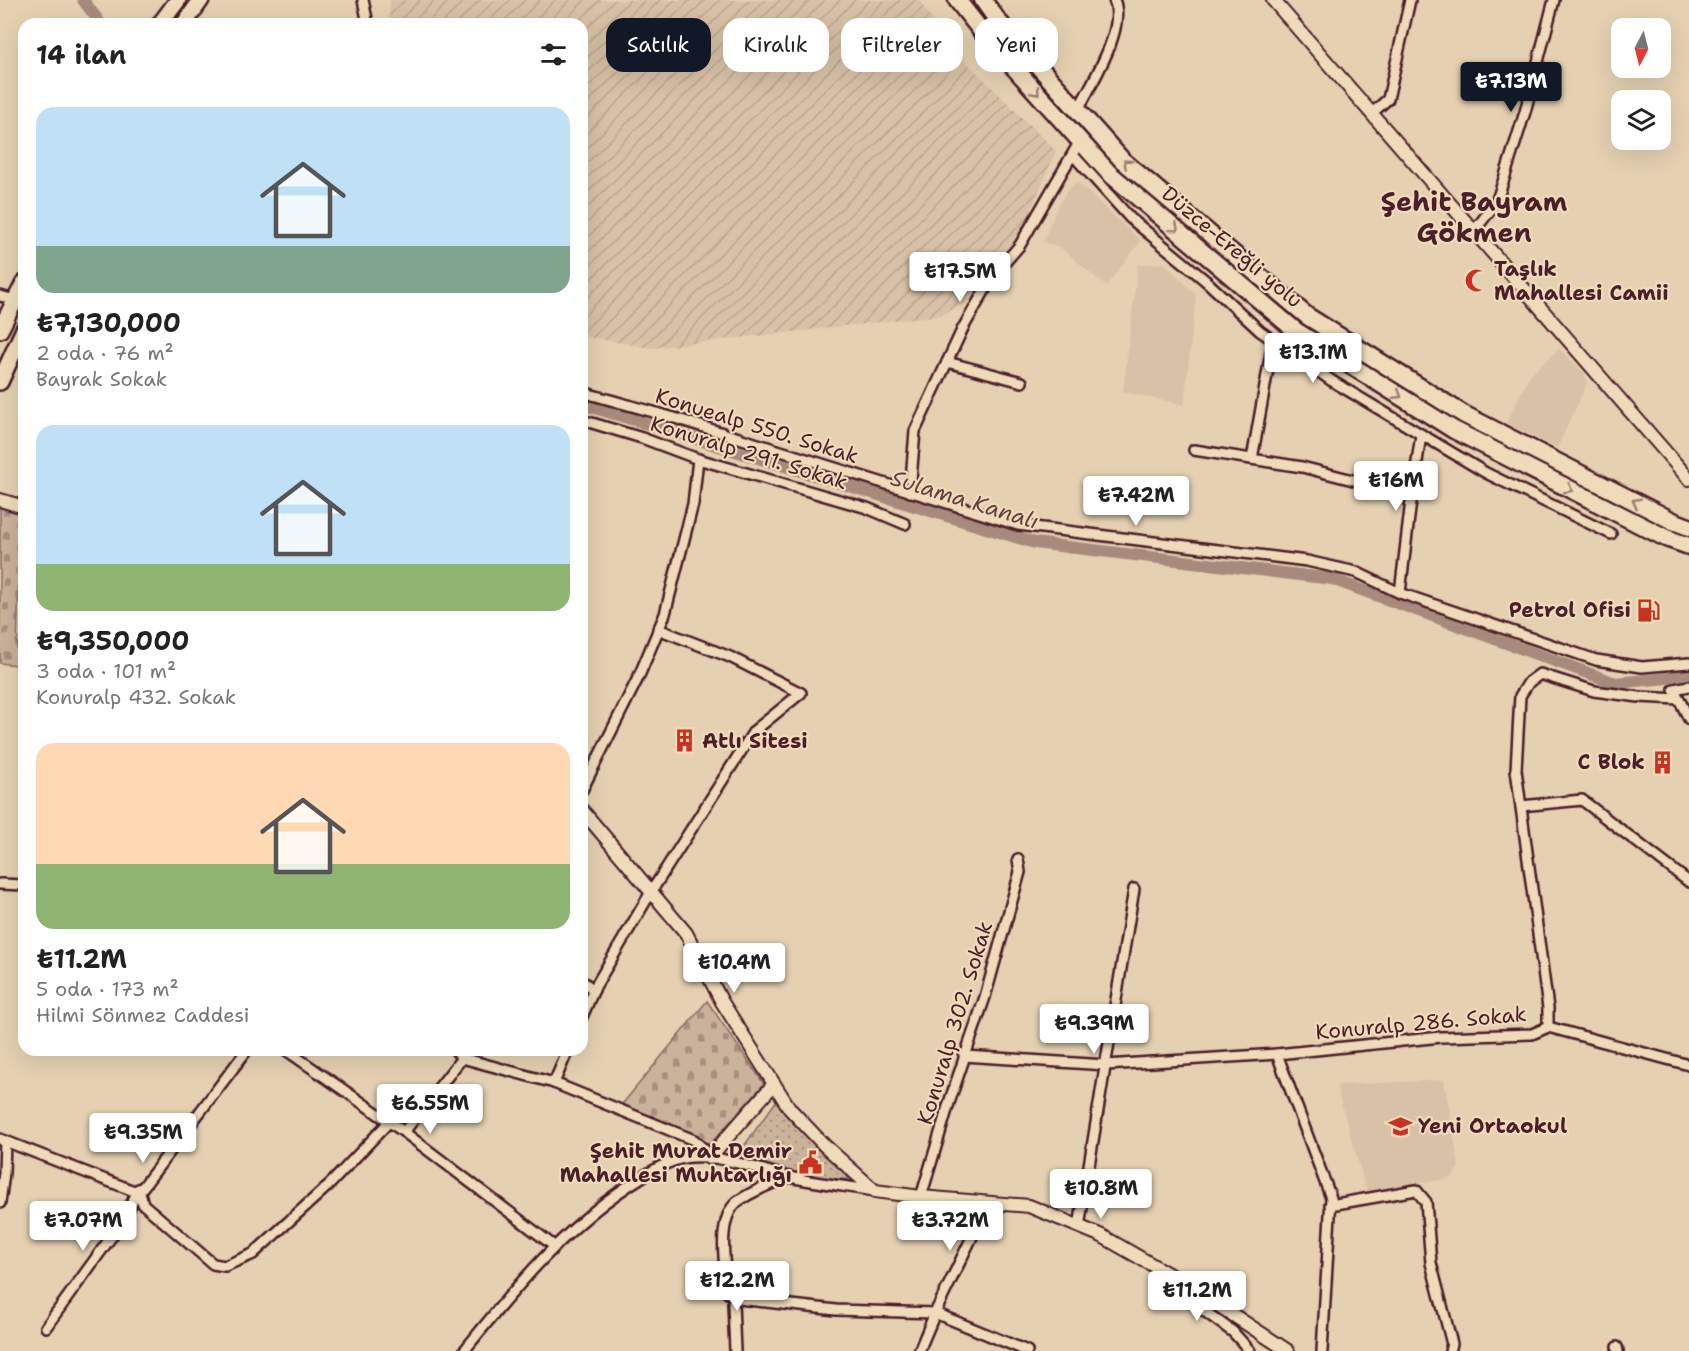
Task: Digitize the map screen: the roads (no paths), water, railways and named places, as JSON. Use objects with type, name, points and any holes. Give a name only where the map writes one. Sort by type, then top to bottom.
[{"type":"highway","name":"Düzce-Ereğli yolu","points":[[957,0],[1077,148],[1296,331],[1454,430],[1666,538],[1689,546]]},
{"type":"highway","name":"Düzce-Ereğli yolu","points":[[982,0],[1122,160],[1307,316],[1463,414],[1673,521],[1689,526]]},
{"type":"main road","points":[[164,18],[178,0]]},
{"type":"main road","points":[[188,18],[201,0]]},
{"type":"main road","points":[[0,330],[18,294]]},
{"type":"main road","points":[[0,382],[18,342]]},
{"type":"street","points":[[363,0],[367,18]]},
{"type":"street","points":[[1078,110],[1113,39],[1118,8],[1114,0]]},
{"type":"street","points":[[1273,0],[1689,479]]},
{"type":"street","points":[[1371,114],[1388,99],[1410,0]]},
{"type":"street","points":[[1474,231],[1496,202],[1503,182],[1525,112],[1554,0]]},
{"type":"street","points":[[910,492],[915,431],[978,298],[993,276],[1020,245],[1077,148],[1130,218],[1206,281],[1260,332],[1332,381],[1486,473],[1611,534]]},
{"type":"street","points":[[0,296],[15,300]]},
{"type":"street","points":[[1252,459],[1273,340]]},
{"type":"street","points":[[947,362],[1022,382]]},
{"type":"street","name":"Konuealp 550. Sokak","points":[[588,394],[678,419],[1018,525],[1307,561],[1356,572],[1400,593],[1596,660],[1642,667],[1689,663]]},
{"type":"street","name":"Konuralp 291. Sokak","points":[[588,422],[642,438],[698,459],[867,508],[905,524]]},
{"type":"street","points":[[1400,593],[1421,435]]},
{"type":"street","points":[[1194,450],[1302,467],[1412,495]]},
{"type":"street","points":[[588,778],[639,676],[665,614],[693,504],[698,459]]},
{"type":"street","points":[[0,500],[18,505]]},
{"type":"street","points":[[588,1004],[651,892],[754,731],[801,693],[730,657],[658,629]]},
{"type":"street","name":"Konuralp 286. Sokak","points":[[964,1056],[1106,1065],[1277,1054],[1441,1037],[1532,1035],[1548,1027],[1548,1008],[1516,770],[1520,696],[1528,682],[1540,674],[1594,691],[1679,699]]},
{"type":"street","points":[[1689,686],[1674,689],[1689,718]]},
{"type":"street","points":[[1521,806],[1582,800],[1689,882]]},
{"type":"street","points":[[588,817],[686,933],[722,1002],[790,1110],[824,1145],[875,1191]]},
{"type":"street","name":"Konuralp 302. Sokak","points":[[921,1197],[964,1056],[985,997],[1020,872],[1018,859]]},
{"type":"street","points":[[0,884],[18,885]]},
{"type":"street","points":[[1078,1227],[1134,889]]},
{"type":"street","points":[[588,986],[594,990]]},
{"type":"street","points":[[1548,1027],[1689,1065]]},
{"type":"street","points":[[1277,1054],[1330,1198],[1322,1351]]},
{"type":"street","points":[[45,1327],[122,1222],[139,1189],[242,1056]]},
{"type":"street","points":[[295,1056],[404,1132],[554,1246]]},
{"type":"street","points":[[554,1083],[565,1056]]},
{"type":"street","points":[[404,1132],[462,1058],[554,1083],[694,1140],[710,1157]]},
{"type":"street","points":[[710,1157],[774,1084]]},
{"type":"street","points":[[139,1189],[143,1204],[213,1264],[225,1266],[253,1254],[331,1183],[389,1122]]},
{"type":"street","points":[[0,1203],[4,1173],[2,1140],[134,1191],[139,1189]]},
{"type":"street","points":[[464,1351],[523,1279],[554,1246],[616,1193],[665,1163],[691,1156],[710,1157],[788,1177],[875,1191],[1029,1206],[1102,1236],[1173,1277],[1288,1351]]},
{"type":"street","points":[[788,1177],[736,1203],[725,1221],[723,1256],[728,1293],[735,1297],[836,1310],[935,1313],[1027,1351]]},
{"type":"street","points":[[1330,1205],[1416,1190],[1426,1202],[1431,1263],[1452,1344],[1450,1351]]},
{"type":"street","points":[[919,1351],[989,1202]]},
{"type":"street","points":[[1173,1277],[1178,1291],[1233,1332],[1250,1351]]},
{"type":"street","points":[[735,1297],[733,1303],[735,1351]]},
{"type":"waterway","name":"Sulama Kanalı","points":[[83,0],[96,18]]},
{"type":"waterway","name":"Sulama Kanalı","points":[[588,406],[1035,543],[1332,579],[1615,683],[1689,676]]},
{"type":"place","name":"Taşlık Mahallesi Camii","points":[[1476,281]]},
{"type":"place","name":"Petrol Ofisi","points":[[1649,610]]},
{"type":"place","name":"Atlı Sitesi","points":[[684,741]]},
{"type":"place","name":"C Blok","points":[[1663,762]]},
{"type":"place","name":"Yeni Ortaokul","points":[[1400,1126]]},
{"type":"place","name":"Şehit Murat Demir Mahallesi Muhtarlığı","points":[[810,1163]]},
{"type":"district","name":"Şehit Bayram Gökmen","points":[[1474,218]]}]
